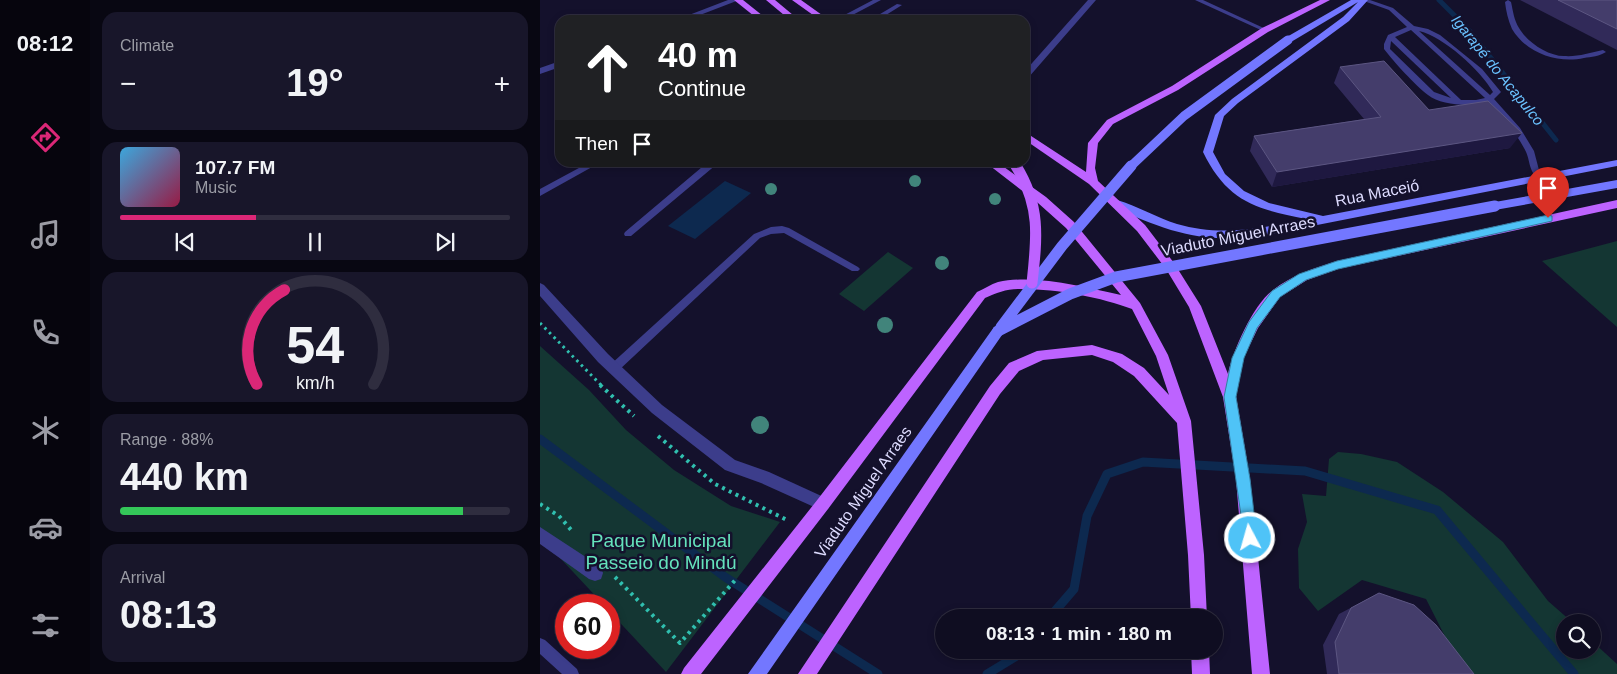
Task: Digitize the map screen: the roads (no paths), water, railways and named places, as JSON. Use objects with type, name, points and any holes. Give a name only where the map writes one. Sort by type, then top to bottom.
[{"type":"main road","points":[[737,0],[757,15]]},
{"type":"main road","points":[[770,0],[789,15]]},
{"type":"main road","points":[[796,0],[818,15]]},
{"type":"main road","points":[[1093,182],[1090,168],[1092,143],[1110,122],[1176,88],[1265,30],[1326,0]]},
{"type":"main road","name":"Viaduto Miguel Arraes","points":[[756,674],[1032,283],[1128,169],[1173,127],[1234,78],[1288,40],[1356,0]]},
{"type":"main road","points":[[1326,219],[1280,211],[1242,194],[1221,177],[1208,152],[1220,115],[1235,101],[1346,19],[1364,0]]},
{"type":"main road","points":[[1030,138],[1093,182],[1117,204],[1150,240],[1170,266],[1195,306],[1230,397],[1243,479],[1252,557],[1261,674]]},
{"type":"main road","name":"Rua Maceió","points":[[1117,204],[1176,227],[1214,235],[1261,232],[1617,162]]},
{"type":"main road","points":[[997,167],[1042,200],[1070,225],[1136,306],[1162,355],[1184,421],[1196,555],[1198,609]]},
{"type":"main road","points":[[1016,167],[1024,178],[1034,201],[1037,227],[1032,283]]},
{"type":"main road","name":"Viaduto Miguel Arraes","points":[[998,331],[1046,304],[1084,286],[1116,277],[1617,184]]},
{"type":"main road","points":[[1230,397],[1238,358],[1253,325],[1276,294],[1303,277],[1346,263],[1617,204]]},
{"type":"main road","points":[[690,674],[823,504],[981,294],[998,287],[1018,284],[1073,289],[1121,300],[1136,306]]},
{"type":"main road","points":[[807,674],[995,390],[1014,367],[1042,355],[1066,351],[1092,350],[1117,358],[1139,372],[1184,421]]},
{"type":"main road","points":[[1200,659],[1201,674]]},
{"type":"street","points":[[694,15],[737,0]]},
{"type":"street","points":[[1030,70],[1092,0]]},
{"type":"street","points":[[540,71],[555,66]]},
{"type":"street","points":[[540,288],[614,368],[657,409],[730,465],[764,477],[823,504]]},
{"type":"street","points":[[540,535],[602,572]]},
{"type":"lane","points":[[849,15],[878,0]]},
{"type":"lane","points":[[1198,0],[1265,30]]},
{"type":"lane","points":[[1364,0],[1391,9],[1490,99],[1516,128],[1530,151],[1536,171],[1541,178]]},
{"type":"lane","points":[[1508,2],[1510,19],[1518,35],[1545,53],[1559,58],[1576,58],[1603,52]]},
{"type":"lane","points":[[882,15],[899,5]]},
{"type":"lane","points":[[1412,28],[1429,32],[1443,39],[1491,81],[1497,92],[1490,99],[1460,103],[1441,99],[1424,88],[1390,54],[1386,44],[1390,36],[1412,28]]},
{"type":"lane","points":[[1390,36],[1460,103]]},
{"type":"lane","points":[[540,193],[589,167]]},
{"type":"lane","points":[[628,234],[708,167]]},
{"type":"lane","points":[[614,368],[757,236],[766,231],[777,228],[786,230],[855,268]]},
{"type":"lane","points":[[540,645],[572,674]]},
{"type":"water","points":[[725,181],[751,193],[695,239],[668,226]]},
{"type":"waterway","name":"Igarapé do Acapulco","points":[[1439,0],[1468,29],[1556,140]]},
{"type":"waterway","points":[[540,439],[725,577],[878,674]]},
{"type":"waterway","points":[[1057,609],[1074,589],[1087,516],[1107,474],[1143,462],[1305,471],[1437,510],[1574,674]]},
{"type":"waterway","points":[[987,674],[1012,659]]},
{"type":"park label","name":"Paque Municipal Passeio do Mindú","points":[[661,551]]}]
